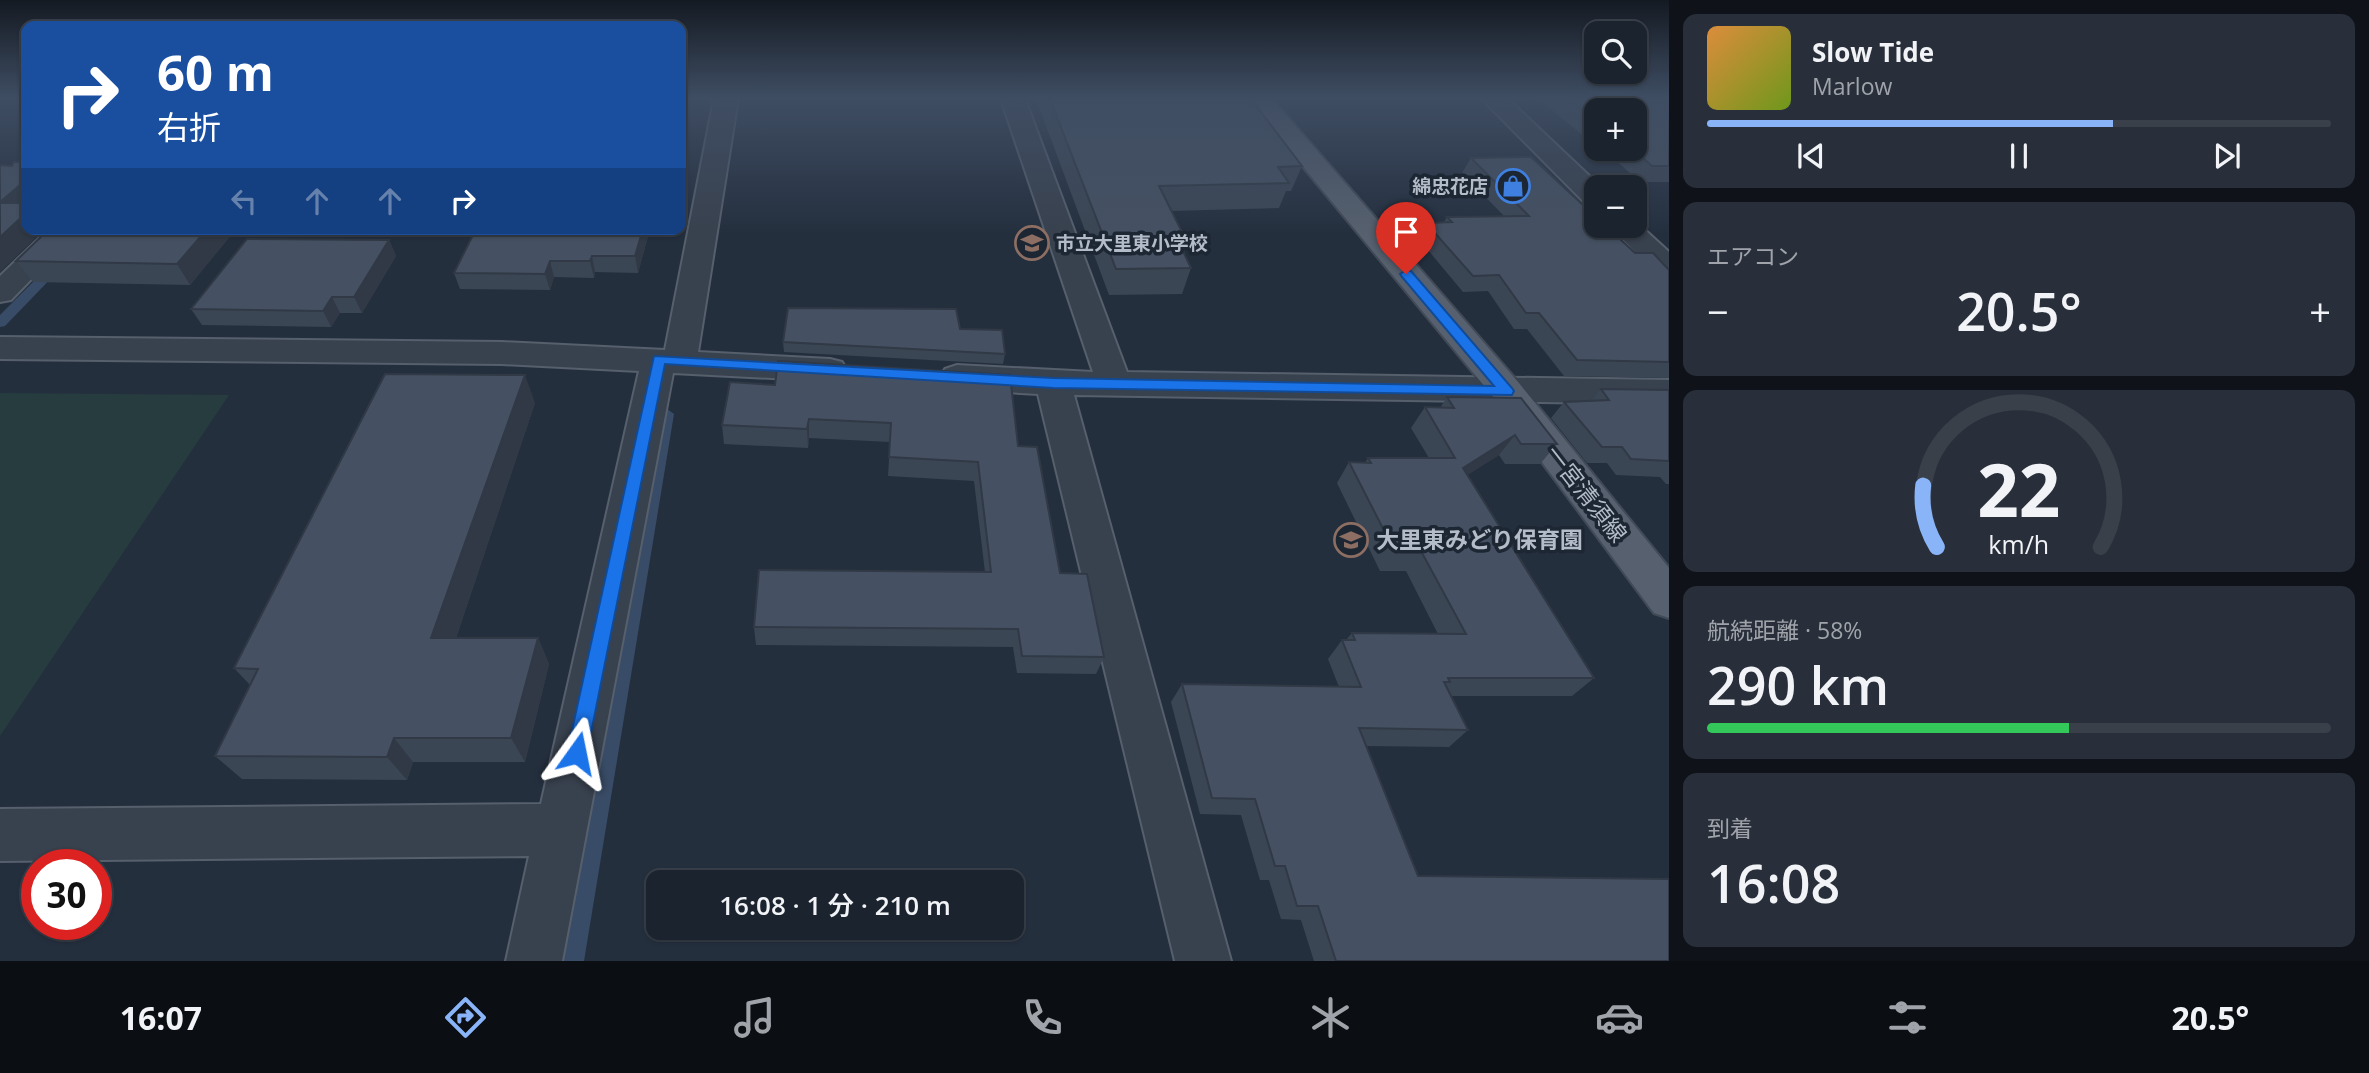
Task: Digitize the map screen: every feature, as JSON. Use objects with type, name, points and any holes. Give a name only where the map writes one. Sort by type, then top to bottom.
[{"type":"main road","name":"一宮清須線","points":[[1297,144],[1507,391],[1669,600]]},
{"type":"street","points":[[534,961],[561,830],[716,144]]},
{"type":"street","points":[[1029,144],[1114,384]]},
{"type":"street","points":[[1540,144],[1584,186]]},
{"type":"street","points":[[0,292],[60,235]]},
{"type":"street","points":[[1637,238],[1669,269]]},
{"type":"street","points":[[0,348],[502,353],[860,371]]},
{"type":"street","points":[[929,376],[1053,383],[1669,392]]},
{"type":"street","points":[[1053,383],[1203,961]]},
{"type":"street","points":[[4,842],[561,830]]},
{"type":"green space","points":[[0,393],[229,395],[0,736]]},
{"type":"building","points":[[1067,144],[1285,144],[1302,166],[1278,167],[1289,183],[1159,186],[1187,242],[1179,243],[1191,268],[1116,269]]},
{"type":"building","points":[[1647,144],[1669,144],[1669,166],[1652,166],[1646,161]]},
{"type":"building","points":[[1531,157],[1584,206],[1584,238],[1619,238],[1635,253],[1653,253],[1669,270],[1669,362],[1577,360],[1539,313],[1526,313],[1499,275],[1473,276],[1426,223],[1452,222],[1447,217],[1529,216],[1471,158]]},
{"type":"building","points":[[14,162],[21,162],[21,184],[0,202],[0,165],[12,166]]},
{"type":"building","points":[[0,203],[21,203],[21,218],[0,237]]},
{"type":"building","points":[[43,235],[202,235],[177,264],[16,261]]},
{"type":"building","points":[[473,235],[641,235],[635,256],[592,256],[590,261],[550,261],[545,274],[454,273]]},
{"type":"building","points":[[247,239],[389,240],[354,297],[332,297],[323,311],[191,309]]},
{"type":"building","points":[[788,308],[956,309],[960,329],[1002,330],[1005,354],[783,342]]},
{"type":"building","points":[[778,361],[1010,375],[1018,446],[1037,447],[1060,573],[1087,574],[1104,657],[1022,656],[1018,629],[754,627],[759,570],[991,572],[978,462],[889,457],[891,423],[809,419],[807,429],[722,425],[730,382],[775,385]]},
{"type":"building","points":[[385,374],[525,375],[431,638],[538,638],[511,738],[394,738],[387,757],[215,756],[258,669],[234,668]]},
{"type":"building","points":[[1601,389],[1669,390],[1669,461],[1631,459],[1622,447],[1602,447],[1564,402],[1609,400]]},
{"type":"building","points":[[1447,397],[1521,398],[1557,444],[1521,444],[1515,435],[1463,468],[1594,678],[1448,678],[1450,682],[1444,682],[1468,730],[1359,728],[1418,876],[1669,879],[1669,961],[1336,961],[1318,906],[1297,906],[1285,866],[1275,866],[1255,799],[1212,798],[1182,684],[1361,687],[1342,640],[1355,640],[1352,633],[1466,634],[1421,551],[1395,552],[1349,462],[1371,463],[1368,458],[1455,458],[1425,407],[1454,408]]},
{"type":"waterway","points":[[0,323],[55,267]]},
{"type":"waterway","points":[[572,961],[667,414]]},
{"type":"place","name":"綿忠花店","points":[[1513,186]]},
{"type":"place","name":"市立大里東小学校","points":[[1032,243]]},
{"type":"place","name":"大里東みどり保育園","points":[[1351,540]]},
{"type":"route","points":[[577,753],[659,359],[1053,383],[1507,391],[1406,274]]}]
